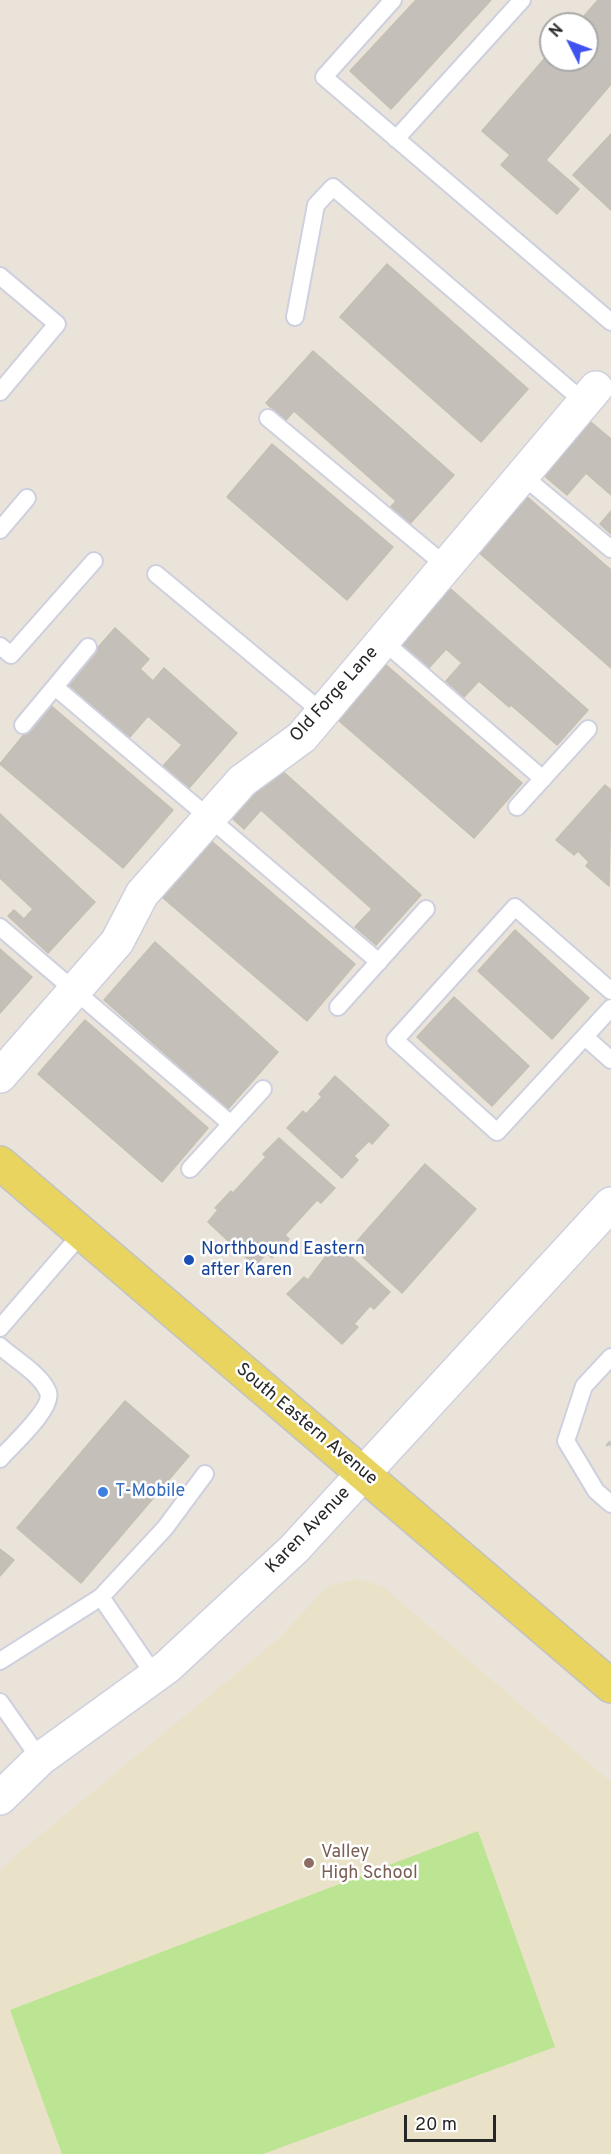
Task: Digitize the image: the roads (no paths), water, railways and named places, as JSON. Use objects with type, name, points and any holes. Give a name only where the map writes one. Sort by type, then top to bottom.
[{"type":"main road","name":"South Eastern Avenue","points":[[0,1163],[611,1686]]},
{"type":"street","name":"Old Forge Lane","points":[[0,1076],[117,942],[142,894],[242,781],[302,737],[590,395]]},
{"type":"street","name":"Karen Avenue","points":[[0,1798],[40,1759],[155,1676],[294,1549],[611,1204]]},
{"type":"lane","points":[[393,0],[324,77],[611,322]]},
{"type":"lane","points":[[396,139],[522,0]]},
{"type":"lane","points":[[295,317],[316,205],[333,187],[590,395]]},
{"type":"lane","points":[[0,276],[57,324],[0,392]]},
{"type":"lane","points":[[268,418],[446,566]]},
{"type":"lane","points":[[522,476],[611,549]]},
{"type":"lane","points":[[0,530],[27,498]]},
{"type":"lane","points":[[0,646],[11,656],[94,561]]},
{"type":"lane","points":[[156,574],[322,713]]},
{"type":"lane","points":[[383,641],[543,779]]},
{"type":"lane","points":[[23,724],[88,647]]},
{"type":"lane","points":[[55,687],[379,962]]},
{"type":"lane","points":[[517,807],[588,729]]},
{"type":"lane","points":[[611,992],[515,907],[395,1040],[496,1132],[611,1008]]},
{"type":"lane","points":[[338,1008],[426,909]]},
{"type":"lane","points":[[0,927],[231,1124]]},
{"type":"lane","points":[[585,1037],[611,1060]]},
{"type":"lane","points":[[190,1169],[263,1089]]},
{"type":"lane","points":[[0,1328],[82,1233]]},
{"type":"lane","points":[[0,1346],[42,1383],[49,1394],[47,1407],[0,1459]]},
{"type":"lane","points":[[611,1357],[584,1386],[566,1441],[596,1491],[611,1504]]},
{"type":"lane","points":[[0,1661],[101,1597],[165,1528],[206,1474]]},
{"type":"lane","points":[[101,1597],[155,1676]]},
{"type":"lane","points":[[0,1702],[40,1759]]},
{"type":"place","name":"Northbound Eastern after Karen","points":[[189,1260]]},
{"type":"place","name":"T-Mobile","points":[[103,1492]]},
{"type":"place","name":"Valley High School","points":[[309,1863]]}]
